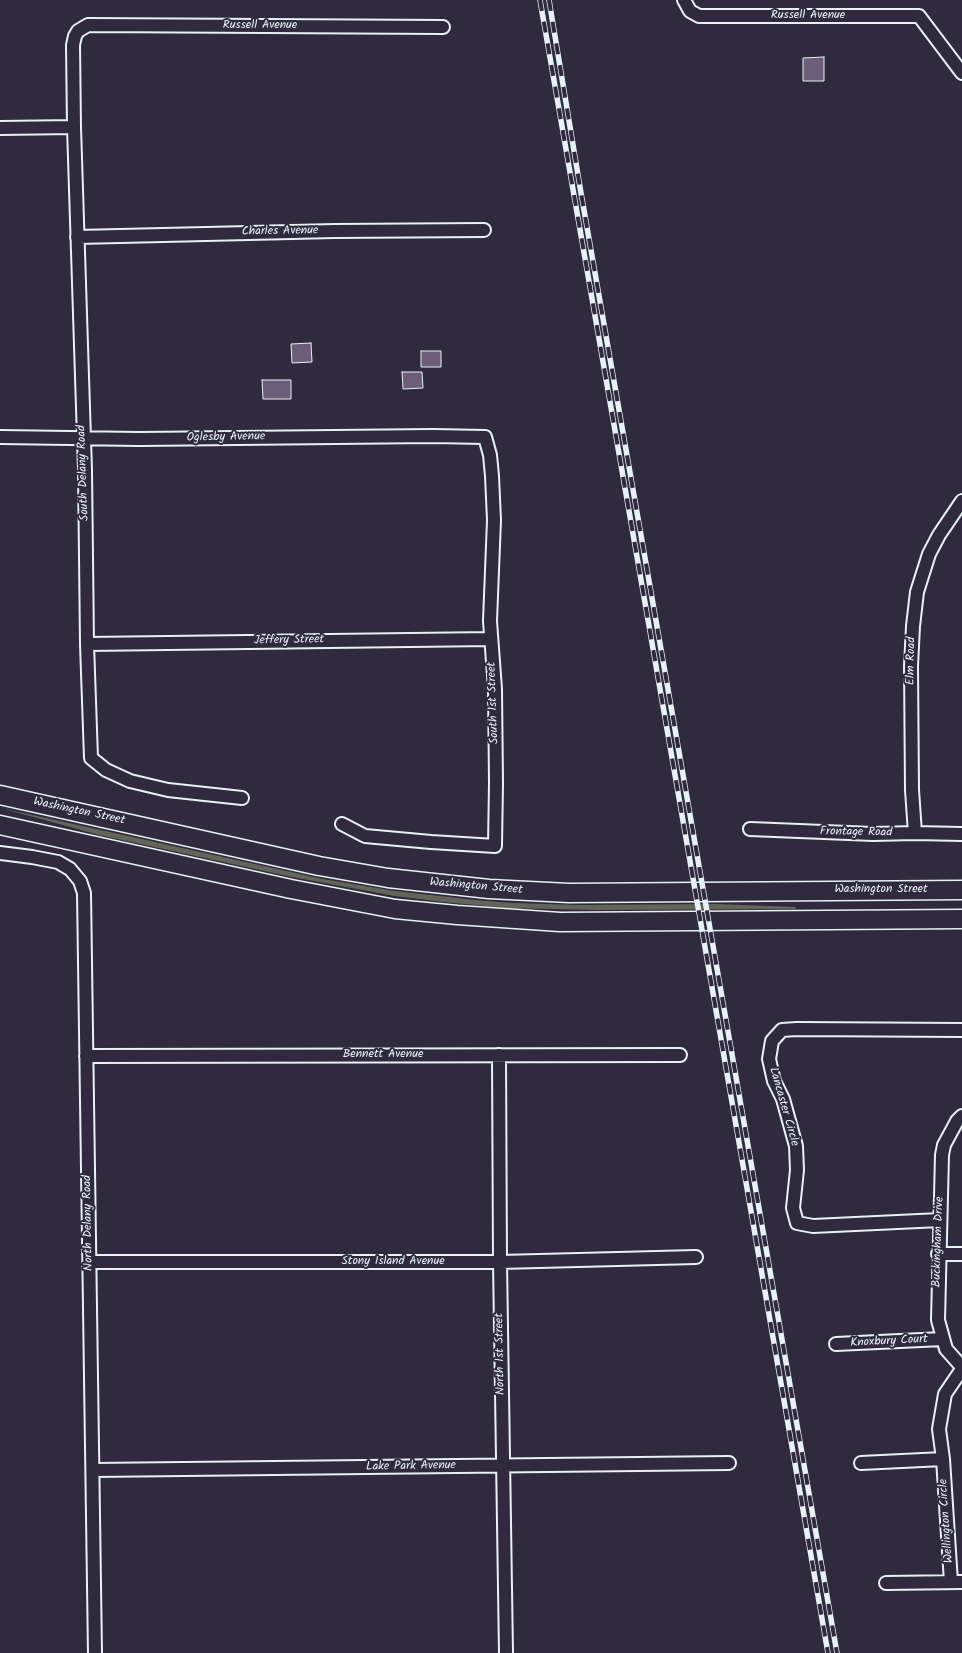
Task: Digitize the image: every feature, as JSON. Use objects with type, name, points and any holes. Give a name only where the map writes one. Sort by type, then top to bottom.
[{"type":"main road","name":"Washington Street","points":[[0,795],[319,866],[388,878],[489,889],[568,893],[962,890]]},
{"type":"main road","points":[[0,825],[232,877],[338,898],[394,908],[475,917],[560,922],[962,919]]},
{"type":"street","name":"Russell Avenue","points":[[684,0],[690,11],[699,16],[919,16],[962,73]]},
{"type":"street","name":"Russell Avenue","points":[[78,31],[88,26],[443,26]]},
{"type":"street","name":"South Delany Road","points":[[78,31],[73,45],[74,127],[92,758],[106,770],[130,782],[168,790],[242,798]]},
{"type":"street","points":[[0,128],[74,127]]},
{"type":"street","name":"Charles Avenue","points":[[77,237],[335,231],[484,230]]},
{"type":"street","name":"Oglesby Avenue","points":[[0,437],[453,436]]},
{"type":"street","name":"South 1st Street","points":[[342,824],[365,836],[495,846],[495,689],[490,621],[494,520],[490,455],[485,437],[453,436]]},
{"type":"street","name":"Elm Road","points":[[915,833],[912,790],[911,666],[917,592],[930,554],[939,535],[962,501]]},
{"type":"street","name":"Jeffery Street","points":[[88,644],[491,639]]},
{"type":"street","name":"Frontage Road","points":[[750,829],[873,834],[962,834]]},
{"type":"street","name":"North Delany Road","points":[[0,853],[58,862],[70,869],[80,881],[84,893],[95,1653]]},
{"type":"street","name":"Lancaster Circle","points":[[940,1220],[813,1226],[797,1223],[793,1208],[797,1170],[796,1146],[783,1099],[774,1081],[770,1059],[772,1041],[782,1030],[797,1029],[962,1030]]},
{"type":"street","name":"North 1st Street","points":[[499,1055],[506,1653]]},
{"type":"street","name":"Bennett Avenue","points":[[86,1056],[680,1055]]},
{"type":"street","name":"Buckingham Drive","points":[[962,1116],[957,1121],[944,1146],[942,1155],[938,1254],[938,1320],[942,1339],[952,1357],[962,1368]]},
{"type":"street","points":[[938,1254],[962,1254]]},
{"type":"street","name":"Stony Island Avenue","points":[[90,1262],[500,1262],[696,1257]]},
{"type":"street","name":"Knoxbury Court","points":[[836,1344],[942,1339]]},
{"type":"street","name":"Wellington Circle","points":[[886,1583],[956,1582],[939,1429],[945,1394],[962,1368]]},
{"type":"street","points":[[861,1463],[943,1459]]},
{"type":"street","name":"Lake Park Avenue","points":[[93,1470],[729,1463]]},
{"type":"green space","points":[[1,808],[323,879],[395,891],[512,903],[578,905],[716,904],[795,907],[796,909],[595,910],[509,908],[395,896],[292,877],[99,835]]},
{"type":"building","points":[[824,57],[824,81],[803,81],[803,58]]},
{"type":"building","points":[[311,343],[312,362],[292,363],[291,344]]},
{"type":"building","points":[[421,351],[441,351],[441,367],[421,367]]},
{"type":"building","points":[[402,372],[422,372],[423,388],[403,389]]},
{"type":"building","points":[[262,380],[291,380],[291,399],[263,399]]},
{"type":"railway","points":[[540,0],[828,1653]]},
{"type":"railway","points":[[549,0],[581,193],[837,1653]]}]
